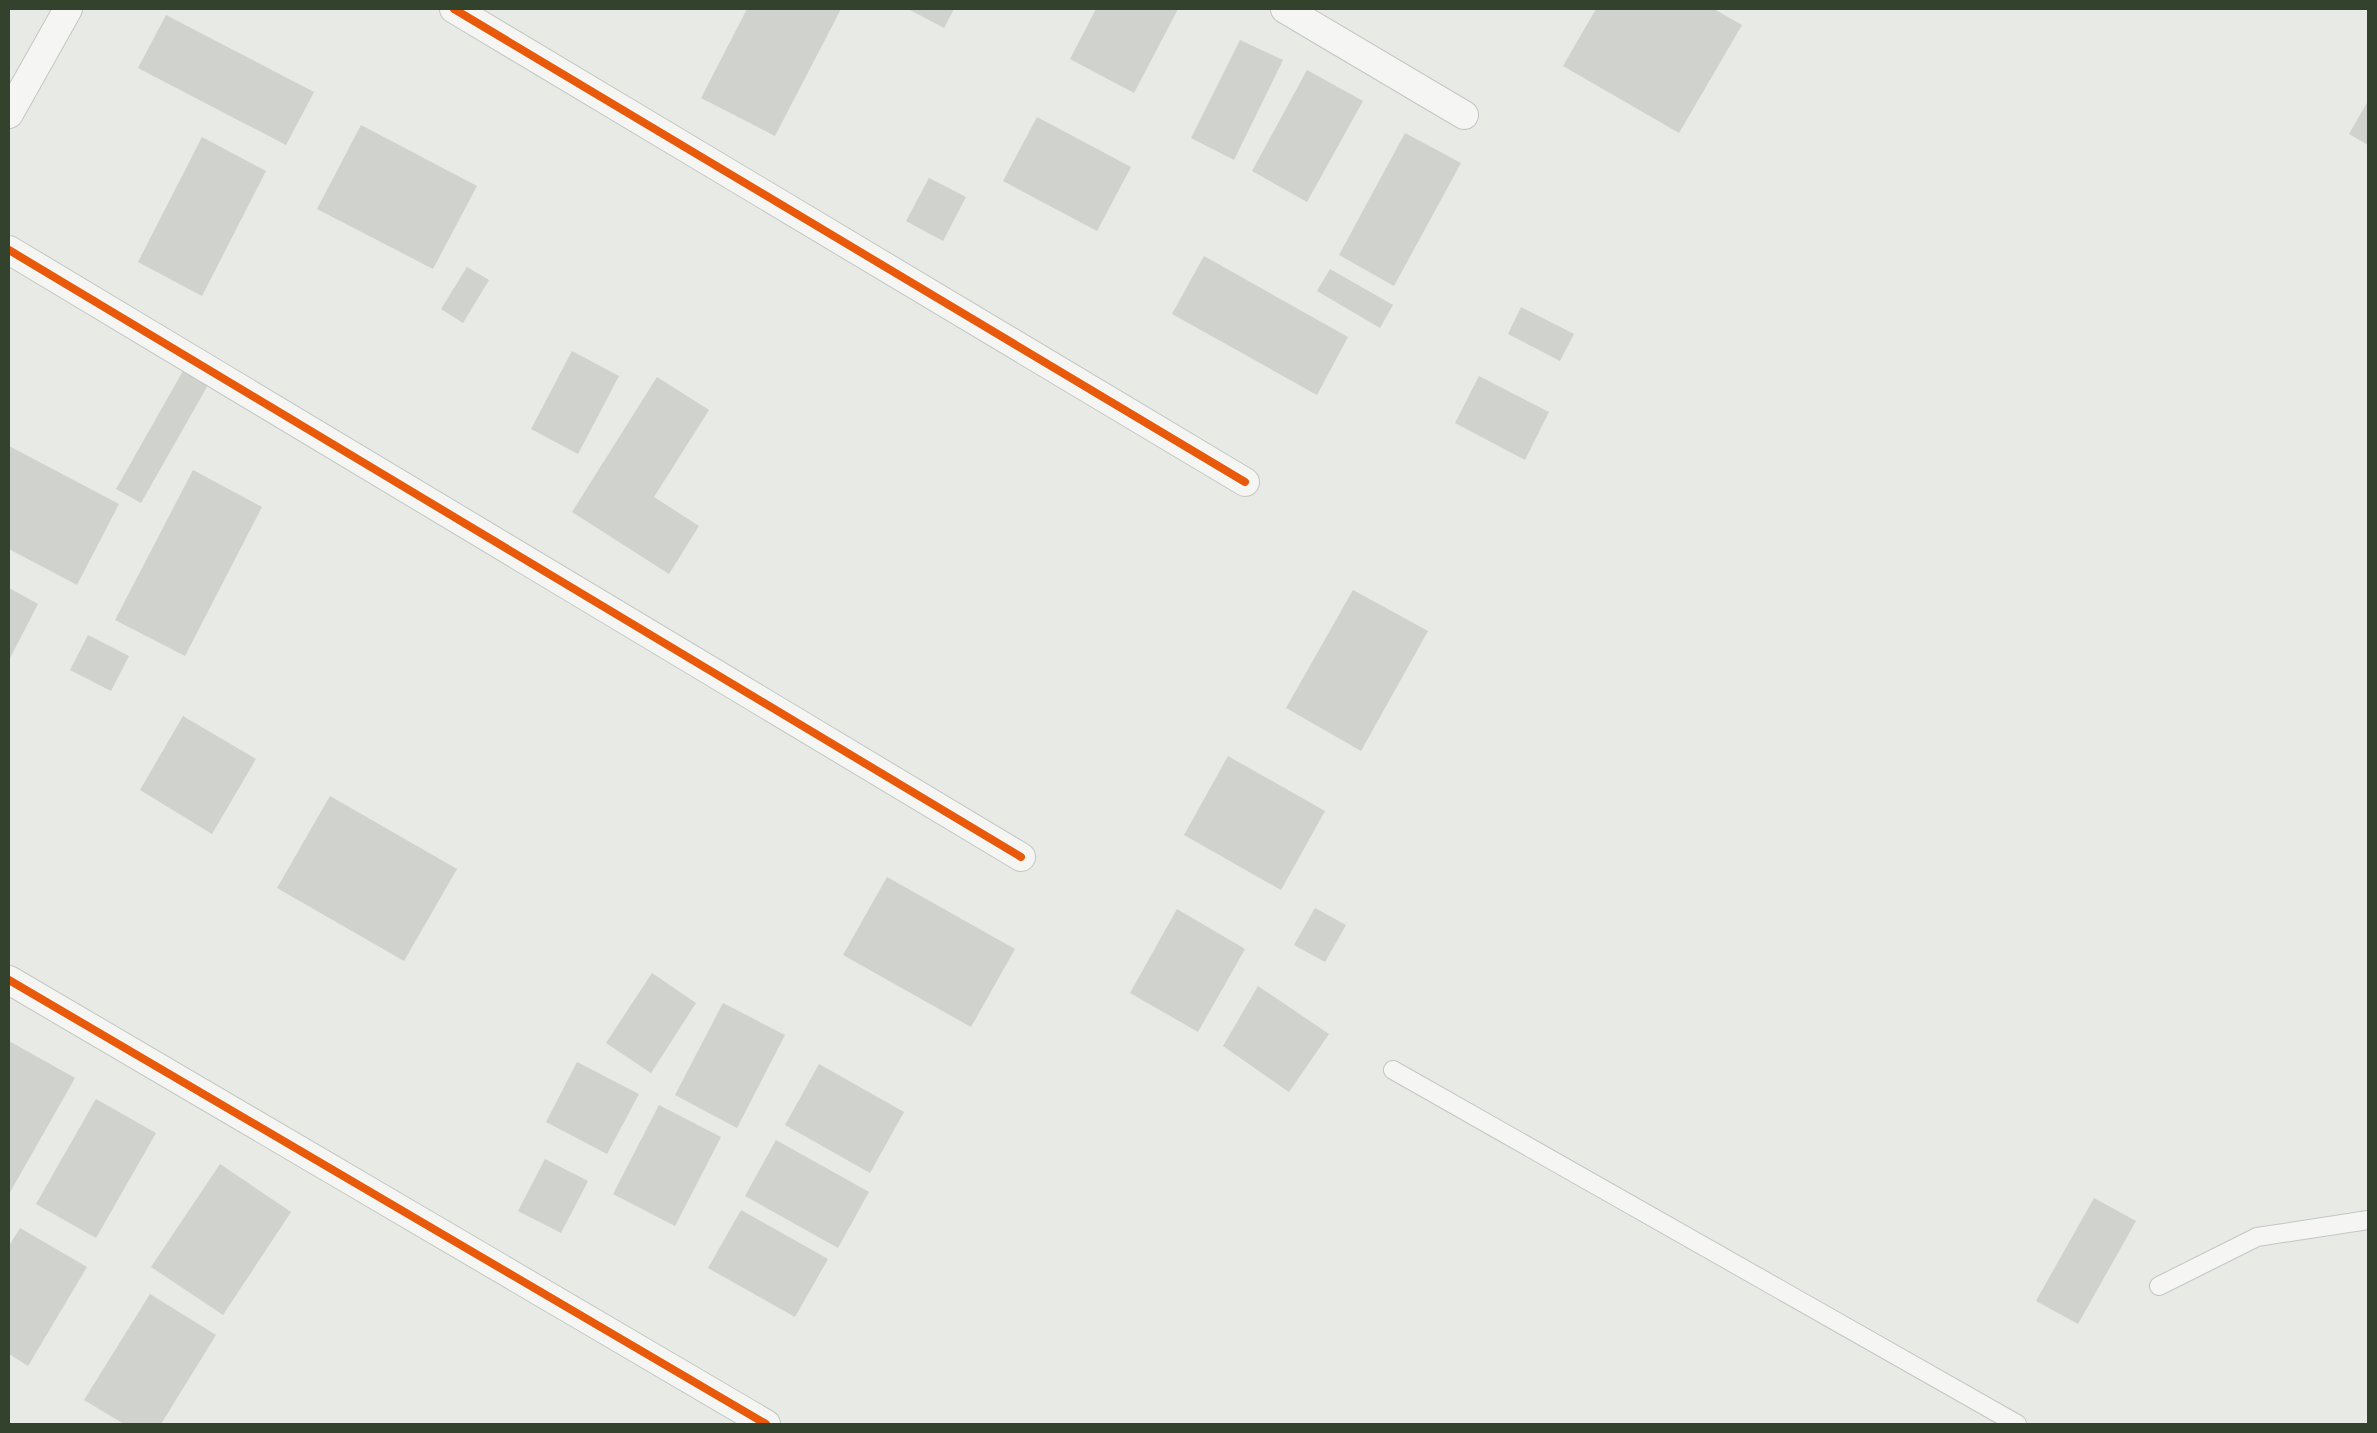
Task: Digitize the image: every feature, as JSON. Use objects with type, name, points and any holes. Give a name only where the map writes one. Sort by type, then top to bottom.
[{"type":"street","points":[[9,114],[68,9]]},
{"type":"street","points":[[454,9],[1245,482]]},
{"type":"street","points":[[1285,9],[1464,116]]},
{"type":"street","points":[[9,250],[1021,857]]},
{"type":"street","points":[[9,980],[766,1424]]},
{"type":"lane","points":[[1393,1070],[2017,1424]]},
{"type":"lane","points":[[2159,1286],[2257,1237],[2368,1220]]},
{"type":"building","points":[[747,9],[841,9],[775,136],[701,98]]},
{"type":"building","points":[[908,9],[954,9],[944,28]]},
{"type":"building","points":[[1096,9],[1178,9],[1134,93],[1070,59]]},
{"type":"building","points":[[1596,9],[1714,9],[1742,25],[1679,133],[1563,66]]},
{"type":"building","points":[[166,15],[314,92],[286,145],[138,68]]},
{"type":"building","points":[[1240,40],[1283,60],[1234,160],[1191,138]]},
{"type":"building","points":[[1307,70],[1363,101],[1307,202],[1252,171]]},
{"type":"building","points":[[2368,101],[2368,145],[2349,134]]},
{"type":"building","points":[[1037,117],[1131,167],[1097,231],[1003,181]]},
{"type":"building","points":[[361,125],[477,186],[433,269],[317,209]]},
{"type":"building","points":[[1405,133],[1461,163],[1394,286],[1339,255]]},
{"type":"building","points":[[202,137],[266,171],[202,296],[138,262]]},
{"type":"building","points":[[929,178],[966,197],[943,241],[906,221]]},
{"type":"building","points":[[1204,256],[1348,337],[1317,395],[1172,314]]},
{"type":"building","points":[[467,267],[489,280],[463,323],[441,309]]},
{"type":"building","points":[[1330,269],[1393,305],[1380,328],[1317,291]]},
{"type":"building","points":[[1521,307],[1574,334],[1560,361],[1508,334]]},
{"type":"building","points":[[572,351],[619,376],[578,454],[531,429]]},
{"type":"building","points":[[183,371],[208,385],[141,503],[116,489]]},
{"type":"building","points":[[1479,376],[1549,412],[1525,460],[1455,423]]},
{"type":"building","points":[[657,377],[709,410],[654,497],[699,526],[669,574],[572,512]]},
{"type":"building","points":[[9,446],[119,504],[77,585],[9,549]]},
{"type":"building","points":[[193,470],[262,507],[185,656],[115,620]]},
{"type":"building","points":[[9,588],[38,604],[9,660]]},
{"type":"building","points":[[1353,590],[1428,631],[1361,751],[1286,708]]},
{"type":"building","points":[[88,635],[129,656],[111,691],[70,670]]},
{"type":"building","points":[[183,716],[256,759],[212,834],[140,790]]},
{"type":"building","points":[[1228,756],[1325,811],[1281,890],[1184,835]]},
{"type":"building","points":[[330,796],[457,869],[404,961],[277,888]]},
{"type":"building","points":[[887,877],[1015,949],[971,1027],[843,955]]},
{"type":"building","points":[[1315,908],[1346,925],[1325,962],[1294,945]]},
{"type":"building","points":[[1177,909],[1245,949],[1198,1032],[1130,993]]},
{"type":"building","points":[[652,973],[696,1003],[651,1073],[606,1043]]},
{"type":"building","points":[[1258,986],[1329,1034],[1289,1092],[1223,1046]]},
{"type":"building","points":[[723,1003],[785,1035],[737,1128],[675,1095]]},
{"type":"building","points":[[9,1041],[75,1078],[9,1194]]},
{"type":"building","points":[[577,1062],[639,1094],[607,1154],[546,1122]]},
{"type":"building","points":[[819,1064],[904,1112],[870,1173],[785,1125]]},
{"type":"building","points":[[96,1099],[156,1133],[96,1238],[36,1204]]},
{"type":"building","points":[[659,1105],[721,1137],[675,1226],[613,1194]]},
{"type":"building","points":[[776,1140],[869,1192],[838,1248],[745,1196]]},
{"type":"building","points":[[545,1159],[588,1181],[561,1233],[518,1211]]},
{"type":"building","points":[[220,1164],[291,1212],[223,1315],[151,1267]]},
{"type":"building","points":[[2094,1198],[2136,1221],[2078,1324],[2036,1301]]},
{"type":"building","points":[[741,1210],[828,1259],[795,1317],[708,1268]]},
{"type":"building","points":[[20,1228],[87,1267],[28,1366],[9,1354],[9,1246]]},
{"type":"building","points":[[150,1294],[216,1335],[161,1424],[124,1424],[84,1400]]},
{"type":"cycle path","points":[[454,9],[1245,482]]},
{"type":"cycle path","points":[[9,250],[1021,857]]},
{"type":"cycle path","points":[[9,980],[766,1424]]}]
